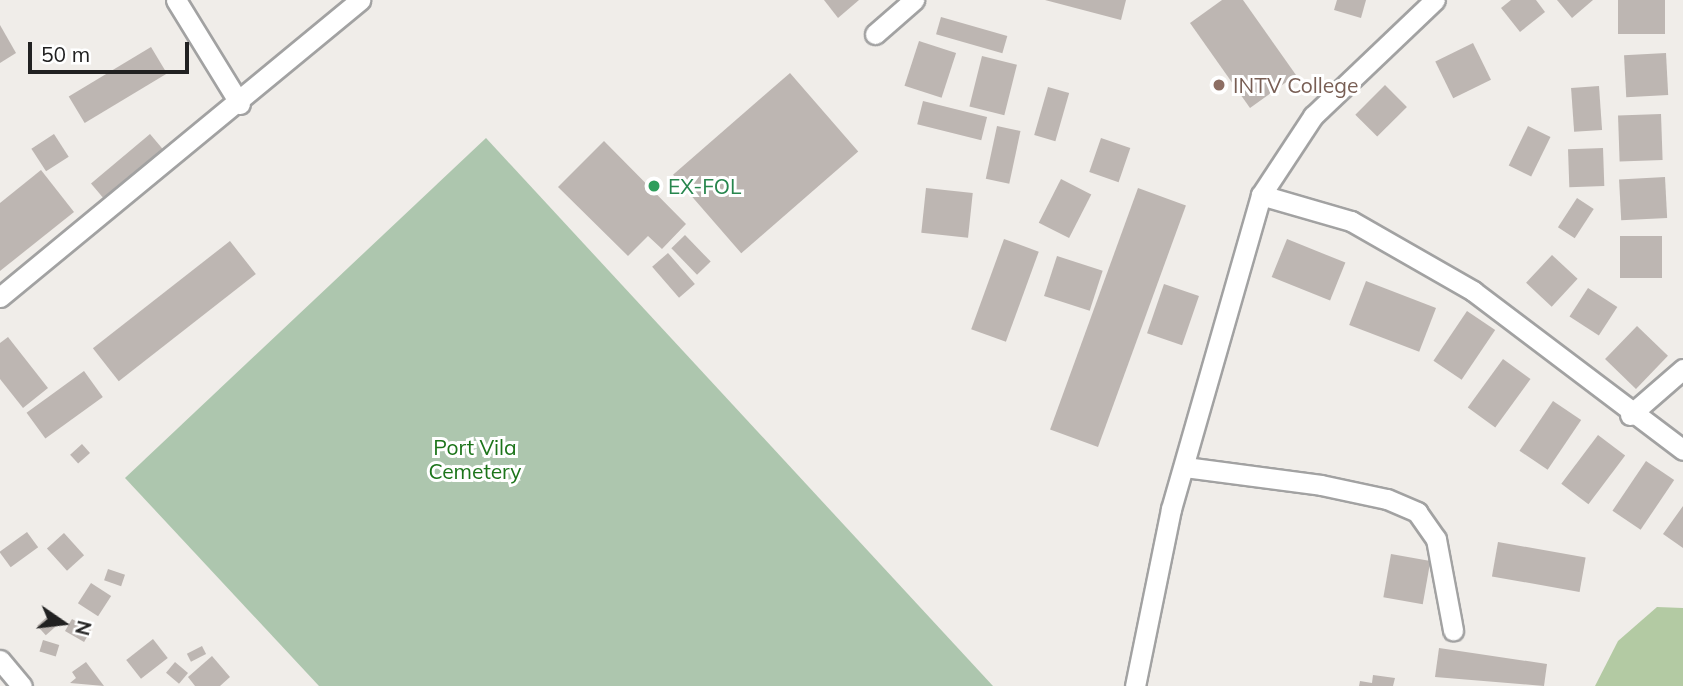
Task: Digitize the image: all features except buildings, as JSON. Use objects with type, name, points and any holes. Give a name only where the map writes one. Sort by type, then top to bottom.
[{"type":"street","points":[[176,0],[240,104]]},
{"type":"street","points":[[0,297],[240,104],[360,0]]},
{"type":"street","points":[[875,34],[914,0]]},
{"type":"street","points":[[1135,686],[1171,509],[1261,195],[1312,116],[1435,0]]},
{"type":"street","points":[[1261,195],[1350,221],[1473,291],[1630,415],[1683,450]]},
{"type":"street","points":[[1630,415],[1683,369]]},
{"type":"street","points":[[1185,467],[1321,485],[1387,499],[1417,512],[1436,539],[1453,630]]},
{"type":"street","points":[[0,660],[22,686]]},
{"type":"green space","name":"Port Vila Cemetery","points":[[486,138],[993,686],[319,686],[125,478]]},
{"type":"green space","points":[[1657,607],[1683,608],[1683,686],[1595,686],[1618,641]]},
{"type":"place","name":"INTV College","points":[[1219,85]]},
{"type":"place","name":"EX-FOL","points":[[654,186]]}]
